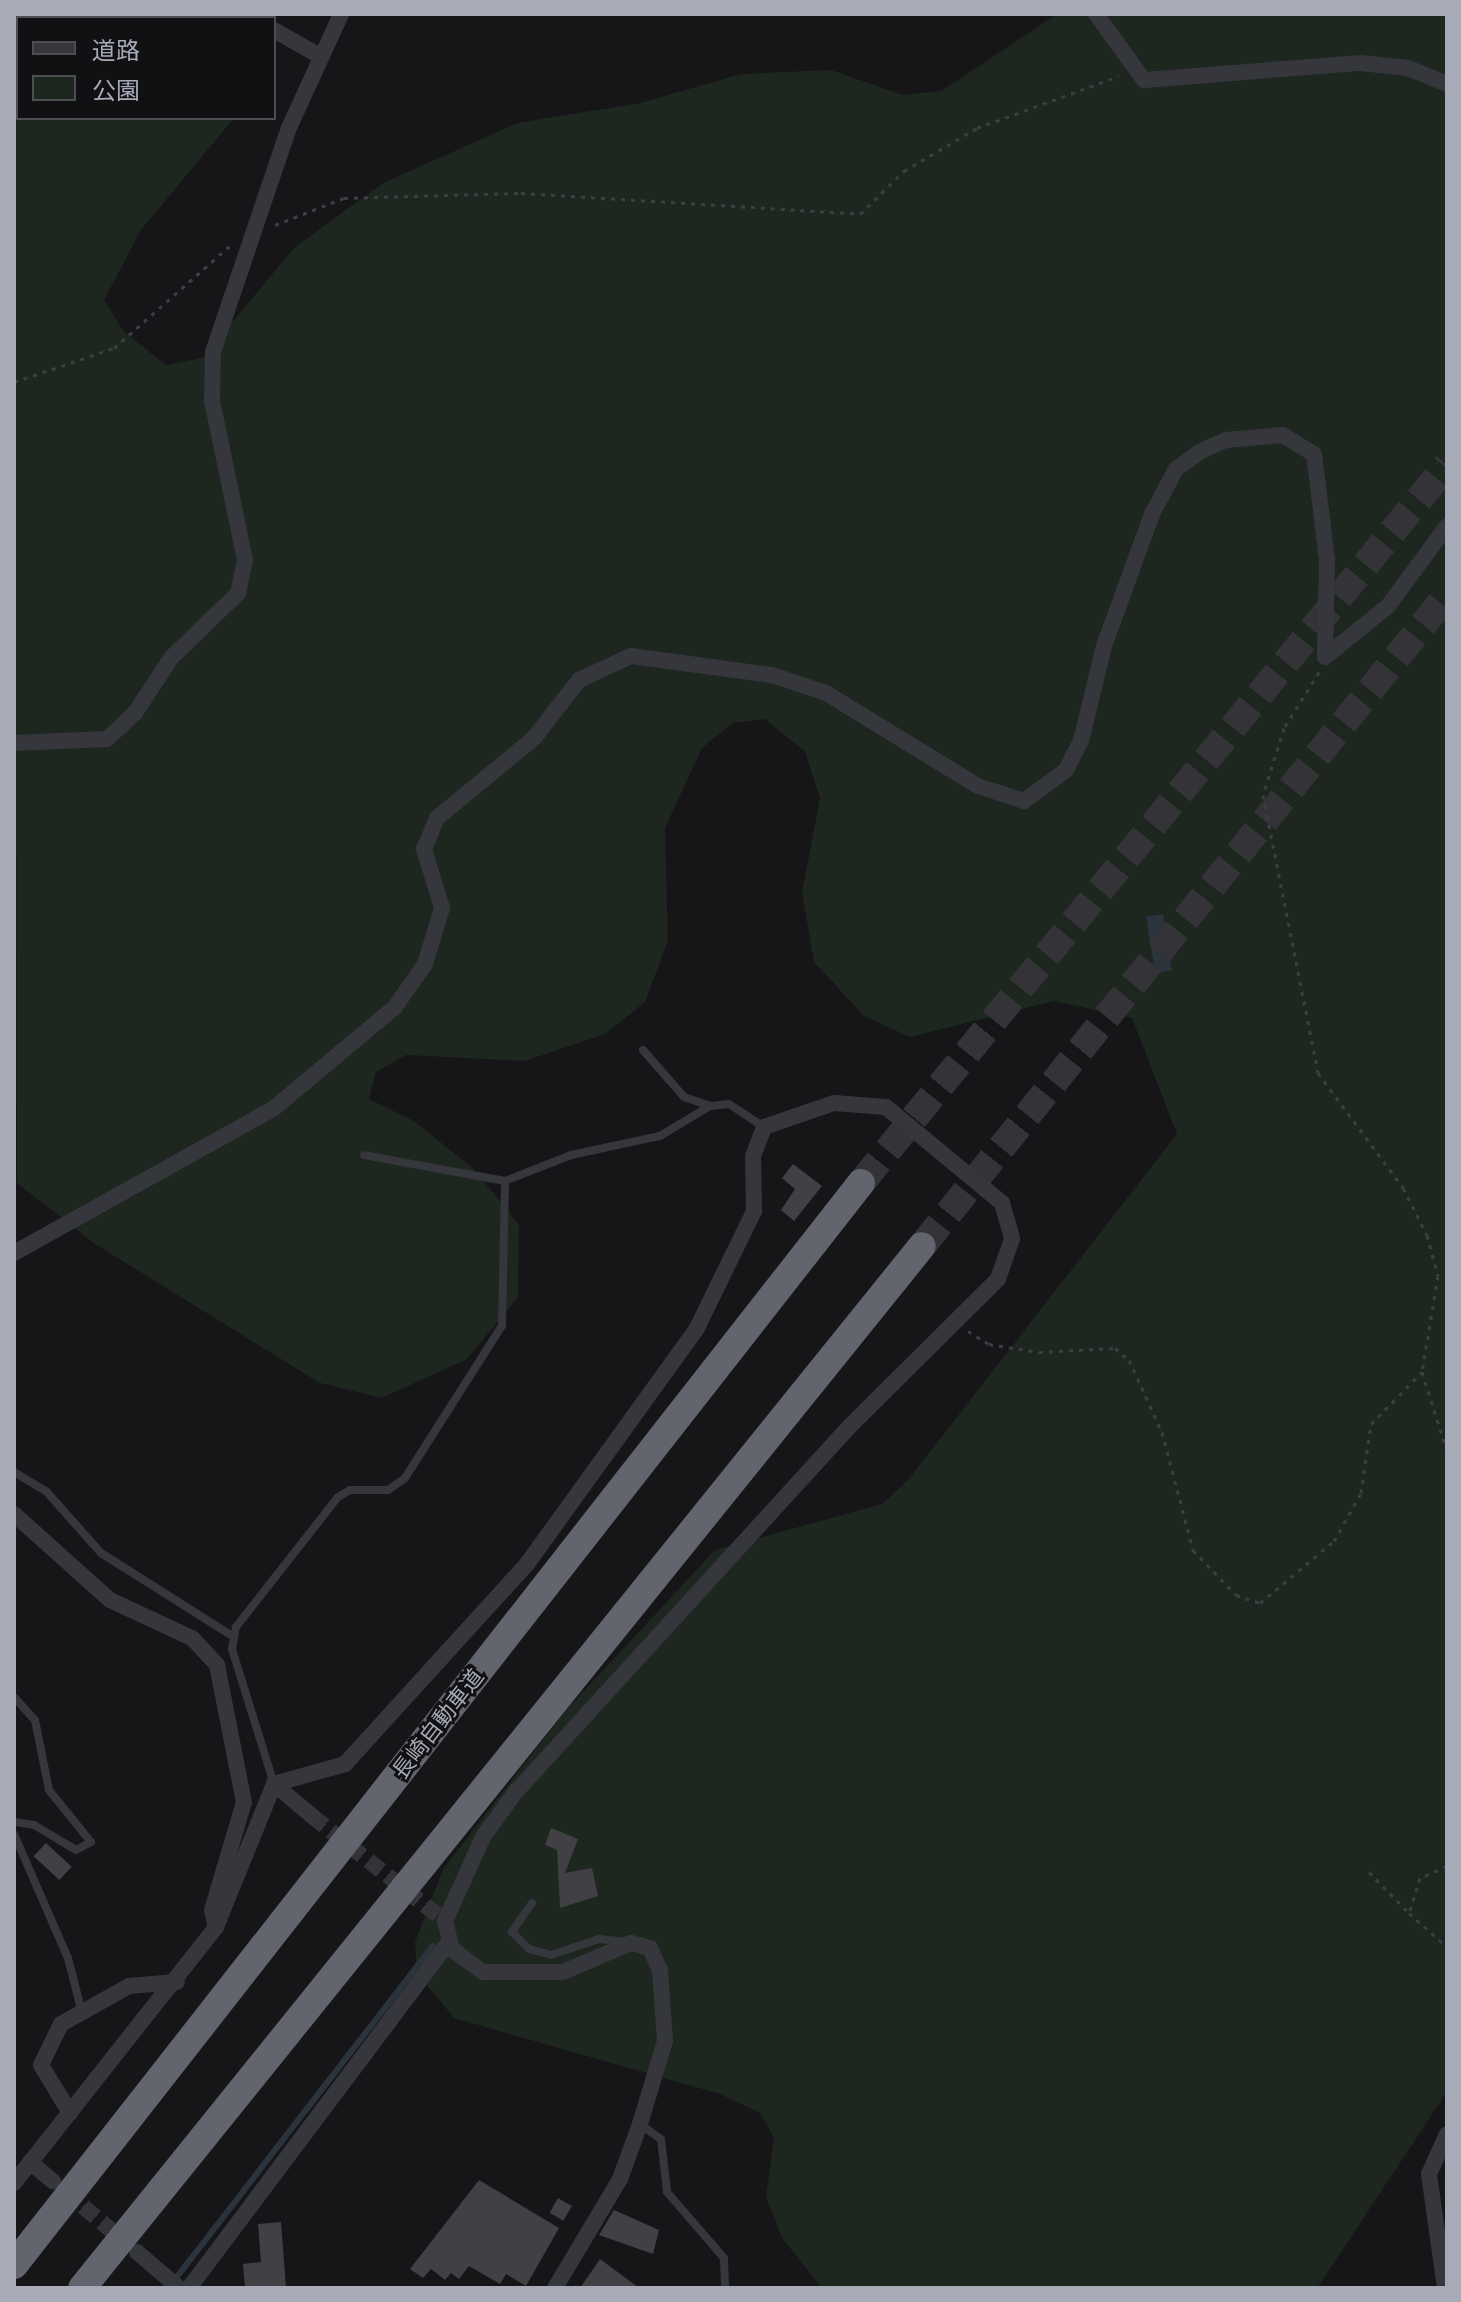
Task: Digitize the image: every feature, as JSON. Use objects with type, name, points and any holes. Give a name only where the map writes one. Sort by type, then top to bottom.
[{"type":"highway","name":"長崎自動車道","points":[[14,2265],[861,1183]]},
{"type":"highway","points":[[82,2288],[922,1246]]},
{"type":"street","points":[[14,743],[107,739],[135,713],[171,658],[238,593],[245,560],[212,400],[213,352],[258,232],[318,55],[341,14]]},
{"type":"street","points":[[1096,14],[1134,70],[1159,83],[1361,63],[1408,68],[1447,84]]},
{"type":"street","points":[[276,31],[318,55]]},
{"type":"street","points":[[14,1253],[273,1109],[395,1007],[425,964],[442,908],[424,849],[437,818],[534,738],[579,680],[613,664],[631,656],[658,659],[772,675],[826,693],[978,786],[1024,801],[1066,770],[1081,741],[1104,646],[1176,469],[1226,440],[1283,435],[1314,454],[1327,560],[1325,657]]},
{"type":"street","points":[[1325,657],[1388,606],[1447,526]]},
{"type":"street","points":[[274,1784],[345,1764],[527,1564],[697,1328],[754,1211],[753,1156],[764,1127],[834,1103],[886,1107],[988,1188],[1002,1203],[1010,1249],[998,1279],[517,1790],[483,1837],[445,1921],[450,1941],[483,1972],[513,1976],[563,1972],[631,1943],[650,1948],[668,2015],[640,2124],[620,2179],[555,2288]]},
{"type":"street","points":[[14,1514],[110,1600],[192,1638],[217,1665],[244,1802],[212,1910],[216,1927]]},
{"type":"street","points":[[274,1784],[312,1816]]},
{"type":"street","points":[[14,2183],[177,1982],[216,1927],[274,1784]]},
{"type":"street","points":[[189,2288],[450,1941]]},
{"type":"street","points":[[70,2113],[41,2065],[46,2043],[81,2009],[129,1986],[177,1982]]},
{"type":"street","points":[[1445,2288],[1429,2174],[1447,2134]]},
{"type":"street","points":[[30,2162],[53,2181]]},
{"type":"street","points":[[137,2252],[179,2288]]},
{"type":"lane","points":[[643,1050],[684,1097],[710,1106]]},
{"type":"lane","points":[[364,1155],[505,1181],[571,1155],[660,1136],[710,1106],[729,1104],[764,1127]]},
{"type":"lane","points":[[274,1784],[232,1649],[234,1637],[338,1497],[350,1490],[388,1490],[405,1478],[502,1326],[505,1181]]},
{"type":"lane","points":[[14,1472],[46,1491],[101,1553],[234,1637]]},
{"type":"lane","points":[[14,1697],[35,1720],[49,1790],[91,1842],[76,1850],[34,1825],[14,1822]]},
{"type":"lane","points":[[14,1834],[68,1958],[81,2009]]},
{"type":"lane","points":[[532,1903],[512,1932],[529,1949],[551,1955],[615,1936],[631,1943]]},
{"type":"lane","points":[[640,2124],[661,2139],[667,2192],[724,2258],[725,2288]]},
{"type":"path","points":[[14,382],[114,348],[188,277],[258,232],[344,198],[521,193],[860,214],[904,171],[977,128],[1134,70]]},
{"type":"path","points":[[1325,657],[1284,728],[1263,795],[1318,1073],[1403,1188],[1427,1235],[1438,1276],[1422,1372],[1447,1451]]},
{"type":"path","points":[[955,1323],[989,1344],[1039,1352],[1115,1348],[1129,1360],[1162,1432],[1193,1550],[1236,1595],[1260,1603],[1334,1541],[1361,1493],[1371,1424],[1422,1372]]},
{"type":"path","points":[[1409,1913],[1420,1878],[1447,1866]]},
{"type":"path","points":[[1369,1872],[1447,1947]]},
{"type":"green space","points":[[14,14],[22,16],[16,16],[16,120],[232,120],[141,230],[104,300],[124,332],[166,365],[202,358],[295,247],[383,183],[517,123],[640,103],[741,74],[831,70],[903,95],[941,91],[1057,14],[1447,14],[1447,2092],[1317,2288],[822,2288],[782,2238],[766,2197],[774,2138],[760,2113],[720,2094],[454,2018],[417,1973],[415,1942],[443,1869],[566,1710],[715,1550],[882,1504],[908,1480],[1177,1134],[1132,1018],[1054,1001],[910,1037],[864,1016],[814,962],[802,892],[820,798],[805,752],[765,719],[733,723],[702,748],[665,828],[668,941],[645,1002],[605,1034],[525,1061],[406,1055],[376,1072],[369,1099],[414,1121],[473,1168],[519,1225],[518,1297],[467,1359],[382,1398],[320,1383],[95,1244],[17,1183]]},
{"type":"green space","points":[[114,14],[219,14],[219,16]]},
{"type":"shaded area","points":[[1163,914],[1172,970],[1155,973],[1146,917]]},
{"type":"building","points":[[793,1164],[822,1186],[794,1221],[781,1210],[795,1189],[782,1178]]},
{"type":"building","points":[[551,1828],[578,1839],[565,1873],[592,1868],[598,1896],[560,1908],[557,1850],[545,1845]]},
{"type":"building","points":[[46,1843],[72,1867],[59,1880],[34,1856]]},
{"type":"building","points":[[479,2180],[559,2228],[526,2286],[506,2274],[500,2284],[469,2266],[459,2279],[451,2273],[445,2280],[431,2269],[423,2278],[410,2269]]},
{"type":"building","points":[[558,2198],[572,2206],[563,2221],[550,2213]]},
{"type":"building","points":[[614,2210],[659,2230],[653,2254],[599,2235]]},
{"type":"building","points":[[281,2222],[286,2288],[245,2288],[243,2264],[261,2262],[258,2224]]},
{"type":"building","points":[[600,2259],[639,2288],[580,2288]]},
{"type":"waterway","points":[[173,2282],[433,1946]]},
{"type":"tunnel","points":[[861,1183],[1447,465]]},
{"type":"tunnel","points":[[922,1246],[1447,595]]},
{"type":"tunnel","points":[[312,1816],[445,1921]]},
{"type":"tunnel","points":[[65,2191],[126,2243]]}]
